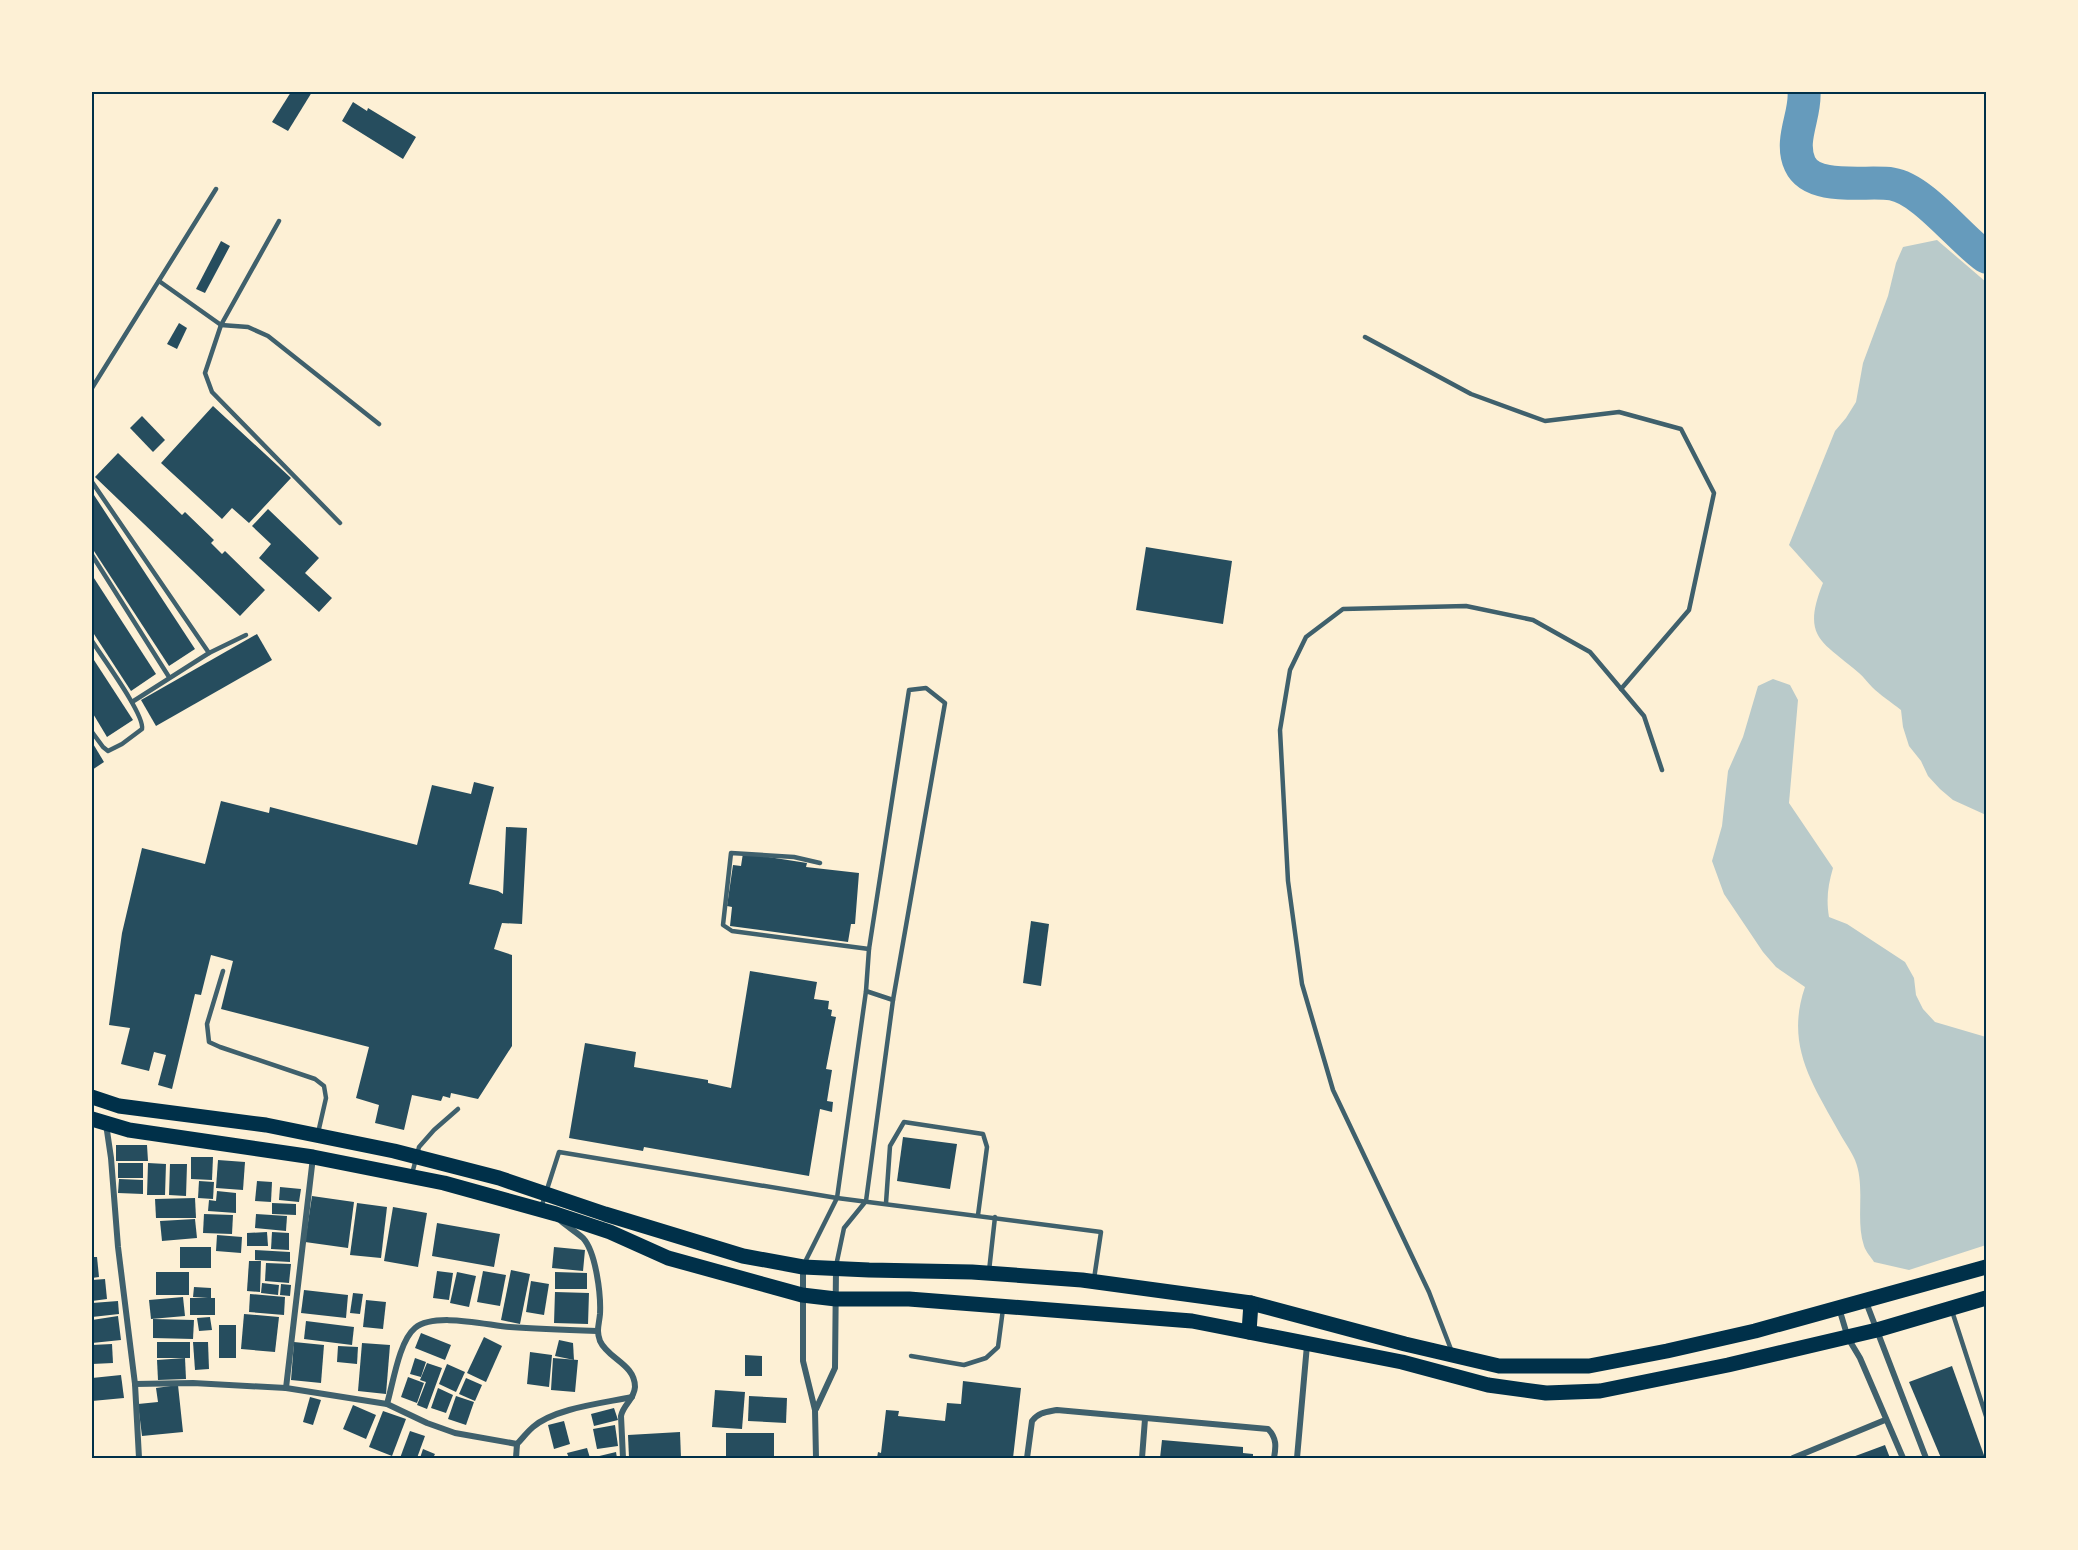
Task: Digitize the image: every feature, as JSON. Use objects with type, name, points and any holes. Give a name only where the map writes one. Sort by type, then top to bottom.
[{"type":"main road","points":[[92,1097],[119,1106],[266,1125],[416,1157],[498,1178],[743,1256],[803,1267],[988,1273],[1094,1281],[1251,1303],[1405,1344],[1499,1366],[1589,1366],[1744,1334],[1986,1267]]},
{"type":"main road","points":[[99,1121],[129,1130],[313,1157],[444,1183],[610,1232],[668,1258],[802,1295],[836,1299],[909,1299],[1192,1321],[1402,1362],[1488,1385],[1546,1394],[1600,1391],[1728,1365],[1848,1338],[1986,1298]]},
{"type":"main road","points":[[313,1157],[317,1136]]},
{"type":"main road","points":[[1249,1332],[1251,1303]]},
{"type":"street","points":[[99,1121],[111,1158],[118,1246],[135,1384],[140,1458]]},
{"type":"street","points":[[286,1388],[313,1157]]},
{"type":"street","points":[[553,1196],[548,1212],[583,1239],[590,1248],[595,1263],[600,1313],[597,1331],[606,1350],[624,1364],[631,1373],[635,1386],[633,1396],[622,1410],[623,1458]]},
{"type":"street","points":[[803,1267],[803,1361],[816,1410],[816,1458]]},
{"type":"street","points":[[816,1410],[836,1368],[836,1269]]},
{"type":"street","points":[[1866,1301],[1926,1458]]},
{"type":"street","points":[[1839,1308],[1848,1338],[1860,1358],[1903,1458]]},
{"type":"street","points":[[387,1404],[404,1344],[414,1328],[423,1324],[437,1321],[460,1321],[511,1327],[597,1331]]},
{"type":"street","points":[[1297,1458],[1307,1344]]},
{"type":"street","points":[[135,1384],[193,1383],[286,1388],[387,1404],[455,1433],[517,1444]]},
{"type":"street","points":[[516,1458],[517,1444],[533,1426],[544,1420],[564,1412],[633,1396]]},
{"type":"street","points":[[1027,1458],[1032,1421],[1044,1412],[1057,1410],[1268,1429],[1276,1445],[1275,1458]]},
{"type":"street","points":[[1142,1458],[1145,1419]]},
{"type":"street","points":[[1793,1458],[1885,1420]]},
{"type":"lane","points":[[92,388],[216,189]]},
{"type":"lane","points":[[279,222],[220,325],[205,373],[212,392],[340,523]]},
{"type":"lane","points":[[159,281],[220,325],[248,327],[268,336],[379,424]]},
{"type":"lane","points":[[1365,337],[1471,394],[1545,421],[1619,412],[1681,429],[1714,493],[1689,610],[1621,689]]},
{"type":"lane","points":[[92,482],[209,653]]},
{"type":"lane","points":[[92,555],[169,678]]},
{"type":"lane","points":[[1453,1354],[1429,1292],[1333,1090],[1302,984],[1288,881],[1280,730],[1290,670],[1306,637],[1343,609],[1466,606],[1533,620],[1590,652],[1644,716],[1662,770]]},
{"type":"lane","points":[[132,702],[209,653],[246,635]]},
{"type":"lane","points":[[92,641],[132,702],[143,724],[142,729],[129,740],[108,751],[92,732]]},
{"type":"lane","points":[[803,1267],[837,1198],[870,949],[909,690],[926,688],[945,703],[893,1000],[866,1202],[844,1228],[836,1269]]},
{"type":"lane","points":[[820,862],[794,857],[731,853],[723,925],[732,931],[870,949]]},
{"type":"lane","points":[[223,971],[207,1024],[209,1042],[315,1079],[324,1086],[326,1098],[317,1136]]},
{"type":"lane","points":[[866,990],[893,1000]]},
{"type":"lane","points":[[411,1176],[419,1147],[458,1110]]},
{"type":"lane","points":[[886,1203],[890,1146],[904,1122],[983,1134],[987,1147],[978,1215]]},
{"type":"lane","points":[[548,1212],[553,1196],[559,1152],[837,1198],[1101,1232],[1094,1281]]},
{"type":"lane","points":[[988,1273],[995,1217]]},
{"type":"lane","points":[[911,1356],[964,1365],[986,1358],[998,1347],[1003,1306]]},
{"type":"lane","points":[[1951,1309],[1986,1416]]},
{"type":"shaded area","points":[[1937,240],[1986,282],[1986,815],[1953,800],[1940,789],[1928,776],[1921,761],[1909,746],[1901,710],[1875,690],[1819,637],[1814,616],[1823,583],[1789,545],[1835,431],[1856,402],[1863,363],[1903,247]]},
{"type":"shaded area","points":[[1773,679],[1790,685],[1798,700],[1789,803],[1833,868],[1828,892],[1829,917],[1847,924],[1905,962],[1914,978],[1916,995],[1923,1009],[1935,1022],[1986,1037],[1986,1245],[1909,1270],[1874,1262],[1865,1248],[1861,1236],[1860,1181],[1855,1160],[1819,1097],[1804,1063],[1798,1027],[1805,987],[1776,967],[1763,952],[1724,894],[1712,861],[1722,826],[1728,771],[1743,737],[1758,686]]},
{"type":"building","points":[[291,92],[312,92],[288,131],[272,122]]},
{"type":"building","points":[[353,102],[367,111],[368,108],[416,137],[403,159],[342,121]]},
{"type":"building","points":[[221,241],[230,246],[205,293],[196,289]]},
{"type":"building","points":[[179,323],[187,328],[177,349],[167,344]]},
{"type":"building","points":[[213,406],[291,478],[249,523],[232,508],[222,519],[161,463]]},
{"type":"building","points":[[142,416],[165,440],[153,452],[130,428]]},
{"type":"building","points":[[118,453],[182,515],[185,512],[214,540],[211,543],[222,554],[225,551],[265,590],[240,616],[95,477]]},
{"type":"building","points":[[92,492],[195,649],[169,666],[92,548]]},
{"type":"building","points":[[268,509],[319,558],[305,573],[332,598],[319,612],[259,558],[271,544],[252,526]]},
{"type":"building","points":[[1146,547],[1232,561],[1223,624],[1136,610]]},
{"type":"building","points":[[92,575],[156,674],[131,691],[92,631]]},
{"type":"building","points":[[257,634],[272,660],[156,726],[141,700]]},
{"type":"building","points":[[92,657],[133,720],[107,737],[92,712]]},
{"type":"building","points":[[92,742],[104,762],[92,770]]},
{"type":"building","points":[[474,782],[494,787],[469,884],[503,894],[506,827],[527,828],[522,924],[502,923],[494,949],[512,955],[512,1046],[478,1099],[451,1093],[450,1098],[443,1096],[441,1101],[412,1095],[404,1130],[375,1123],[379,1105],[356,1098],[369,1047],[221,1009],[233,961],[211,955],[201,995],[195,994],[172,1089],[158,1085],[166,1055],[154,1052],[149,1071],[121,1064],[130,1028],[109,1025],[122,933],[142,848],[205,864],[221,801],[269,813],[270,807],[417,845],[432,785],[471,794]]},
{"type":"building","points":[[743,853],[807,863],[806,867],[859,873],[855,924],[851,924],[848,942],[730,926],[732,907],[727,906],[733,865],[741,866]]},
{"type":"building","points":[[1031,921],[1049,924],[1041,986],[1023,983]]},
{"type":"building","points":[[750,971],[817,982],[814,999],[829,1001],[828,1009],[832,1010],[831,1016],[836,1017],[826,1069],[832,1070],[827,1101],[833,1102],[832,1112],[820,1109],[809,1176],[644,1147],[643,1151],[569,1138],[585,1043],[636,1052],[634,1067],[708,1080],[708,1083],[731,1088]]},
{"type":"building","points":[[903,1137],[957,1144],[950,1189],[897,1181]]},
{"type":"building","points":[[116,1145],[147,1145],[148,1161],[116,1161]]},
{"type":"building","points":[[191,1157],[213,1157],[212,1180],[191,1179]]},
{"type":"building","points":[[218,1160],[245,1162],[243,1190],[216,1188]]},
{"type":"building","points":[[118,1163],[143,1163],[143,1178],[118,1178]]},
{"type":"building","points":[[148,1163],[166,1164],[165,1195],[147,1195]]},
{"type":"building","points":[[170,1164],[187,1164],[186,1196],[169,1195]]},
{"type":"building","points":[[119,1179],[143,1180],[143,1194],[118,1193]]},
{"type":"building","points":[[199,1181],[214,1182],[213,1199],[198,1198]]},
{"type":"building","points":[[257,1181],[272,1182],[271,1202],[255,1201]]},
{"type":"building","points":[[280,1187],[301,1189],[299,1202],[279,1200]]},
{"type":"building","points":[[217,1191],[236,1193],[236,1213],[208,1211],[209,1200],[216,1201]]},
{"type":"building","points":[[312,1196],[354,1202],[348,1248],[305,1242]]},
{"type":"building","points":[[195,1198],[196,1218],[156,1218],[155,1199]]},
{"type":"building","points":[[272,1203],[296,1204],[296,1215],[272,1214]]},
{"type":"building","points":[[357,1203],[387,1207],[381,1258],[350,1255]]},
{"type":"building","points":[[393,1207],[427,1213],[418,1267],[384,1261]]},
{"type":"building","points":[[204,1214],[233,1215],[232,1234],[203,1233]]},
{"type":"building","points":[[256,1214],[287,1216],[286,1231],[255,1228]]},
{"type":"building","points":[[195,1219],[197,1238],[162,1241],[160,1221]]},
{"type":"building","points":[[437,1223],[500,1234],[494,1267],[432,1256]]},
{"type":"building","points":[[267,1232],[268,1246],[247,1246],[247,1233]]},
{"type":"building","points":[[272,1232],[289,1233],[289,1250],[271,1249]]},
{"type":"building","points":[[217,1235],[242,1237],[241,1253],[216,1251]]},
{"type":"building","points":[[180,1247],[211,1247],[211,1268],[180,1268]]},
{"type":"building","points":[[554,1247],[585,1250],[583,1271],[552,1268]]},
{"type":"building","points":[[255,1250],[290,1252],[290,1262],[255,1260]]},
{"type":"building","points":[[92,1257],[97,1257],[99,1277],[92,1278]]},
{"type":"building","points":[[249,1261],[261,1261],[260,1292],[247,1291]]},
{"type":"building","points":[[266,1263],[291,1264],[289,1283],[265,1281]]},
{"type":"building","points":[[511,1270],[530,1274],[520,1324],[501,1320]]},
{"type":"building","points":[[437,1271],[453,1273],[449,1300],[433,1298]]},
{"type":"building","points":[[483,1271],[506,1275],[500,1306],[477,1302]]},
{"type":"building","points":[[156,1272],[189,1272],[189,1295],[156,1295]]},
{"type":"building","points":[[457,1272],[476,1276],[469,1307],[450,1303]]},
{"type":"building","points":[[555,1272],[587,1273],[587,1289],[555,1289]]},
{"type":"building","points":[[105,1279],[107,1299],[92,1301],[92,1280]]},
{"type":"building","points":[[531,1281],[549,1284],[544,1315],[526,1312]]},
{"type":"building","points":[[262,1283],[279,1285],[278,1295],[261,1293]]},
{"type":"building","points":[[281,1284],[291,1285],[290,1296],[280,1295]]},
{"type":"building","points":[[194,1287],[211,1288],[211,1298],[215,1298],[215,1315],[190,1315],[190,1298],[208,1298],[193,1297]]},
{"type":"building","points":[[304,1290],[348,1295],[346,1318],[301,1313]]},
{"type":"building","points":[[555,1292],[589,1293],[588,1324],[554,1323]]},
{"type":"building","points":[[353,1293],[363,1294],[360,1314],[350,1313]]},
{"type":"building","points":[[250,1294],[285,1297],[284,1315],[249,1312]]},
{"type":"building","points":[[183,1297],[185,1316],[151,1319],[149,1300]]},
{"type":"building","points":[[366,1300],[386,1302],[383,1329],[363,1327]]},
{"type":"building","points":[[118,1301],[119,1314],[92,1317],[92,1303]]},
{"type":"building","points":[[244,1314],[279,1317],[275,1352],[241,1349]]},
{"type":"building","points":[[118,1316],[121,1340],[92,1343],[92,1320]]},
{"type":"building","points":[[210,1317],[212,1330],[199,1331],[197,1318]]},
{"type":"building","points":[[153,1319],[194,1320],[193,1339],[153,1338]]},
{"type":"building","points":[[306,1321],[354,1327],[352,1345],[304,1339]]},
{"type":"building","points":[[219,1325],[236,1325],[236,1358],[219,1358]]},
{"type":"building","points":[[421,1333],[451,1345],[445,1360],[415,1348]]},
{"type":"building","points":[[484,1337],[502,1346],[486,1382],[467,1373]]},
{"type":"building","points":[[559,1340],[573,1343],[574,1360],[555,1356]]},
{"type":"building","points":[[157,1342],[190,1342],[190,1358],[157,1358]]},
{"type":"building","points":[[193,1342],[208,1342],[209,1369],[195,1370]]},
{"type":"building","points":[[294,1342],[324,1345],[321,1383],[291,1380]]},
{"type":"building","points":[[362,1343],[390,1345],[386,1394],[358,1391]]},
{"type":"building","points":[[112,1344],[113,1363],[92,1364],[92,1345]]},
{"type":"building","points":[[338,1346],[358,1347],[357,1364],[337,1362]]},
{"type":"building","points":[[530,1352],[552,1355],[549,1387],[527,1384]]},
{"type":"building","points":[[745,1355],[762,1356],[762,1376],[745,1376]]},
{"type":"building","points":[[185,1358],[186,1379],[158,1380],[157,1360]]},
{"type":"building","points":[[415,1358],[426,1362],[421,1377],[410,1374]]},
{"type":"building","points":[[553,1358],[578,1360],[575,1392],[551,1390]]},
{"type":"building","points":[[427,1363],[442,1368],[427,1409],[417,1405],[426,1382],[420,1380]]},
{"type":"building","points":[[447,1364],[465,1372],[456,1392],[439,1384]]},
{"type":"building","points":[[1952,1366],[1985,1458],[1941,1458],[1909,1382]]},
{"type":"building","points":[[121,1375],[124,1398],[92,1401],[92,1378]]},
{"type":"building","points":[[408,1377],[424,1383],[417,1403],[401,1397]]},
{"type":"building","points":[[466,1378],[482,1385],[475,1401],[459,1394]]},
{"type":"building","points":[[963,1381],[1021,1388],[1013,1458],[877,1458],[878,1452],[881,1453],[886,1410],[899,1411],[898,1416],[945,1421],[947,1403],[961,1404]]},
{"type":"building","points":[[178,1385],[183,1432],[142,1436],[138,1404],[158,1402],[156,1388]]},
{"type":"building","points":[[438,1388],[453,1395],[446,1413],[431,1408]]},
{"type":"building","points":[[715,1390],[745,1392],[742,1429],[712,1427]]},
{"type":"building","points":[[456,1396],[474,1402],[466,1425],[448,1419]]},
{"type":"building","points":[[749,1396],[787,1398],[786,1423],[748,1421]]},
{"type":"building","points":[[310,1397],[321,1400],[313,1425],[303,1422]]},
{"type":"building","points":[[353,1405],[376,1415],[366,1439],[343,1429]]},
{"type":"building","points":[[614,1408],[618,1420],[594,1426],[591,1414]]},
{"type":"building","points":[[383,1411],[406,1419],[392,1456],[369,1447]]},
{"type":"building","points":[[564,1421],[570,1444],[554,1449],[548,1425]]},
{"type":"building","points":[[615,1425],[618,1446],[597,1449],[593,1429]]},
{"type":"building","points":[[410,1431],[425,1436],[417,1458],[400,1458]]},
{"type":"building","points":[[680,1432],[681,1458],[629,1458],[628,1435]]},
{"type":"building","points":[[726,1433],[774,1433],[774,1458],[726,1458]]},
{"type":"building","points":[[1162,1440],[1243,1447],[1243,1453],[1253,1454],[1253,1458],[1160,1458]]},
{"type":"building","points":[[1885,1445],[1890,1458],[1850,1458]]},
{"type":"building","points":[[587,1448],[590,1458],[569,1458],[567,1453]]},
{"type":"building","points":[[423,1449],[435,1454],[433,1458],[420,1458]]},
{"type":"building","points":[[616,1452],[617,1458],[591,1458]]},
{"type":"waterway","points":[[1804,92],[1796,146],[1800,164],[1807,173],[1828,182],[1882,183],[1904,188],[1929,205],[1986,257]]}]
